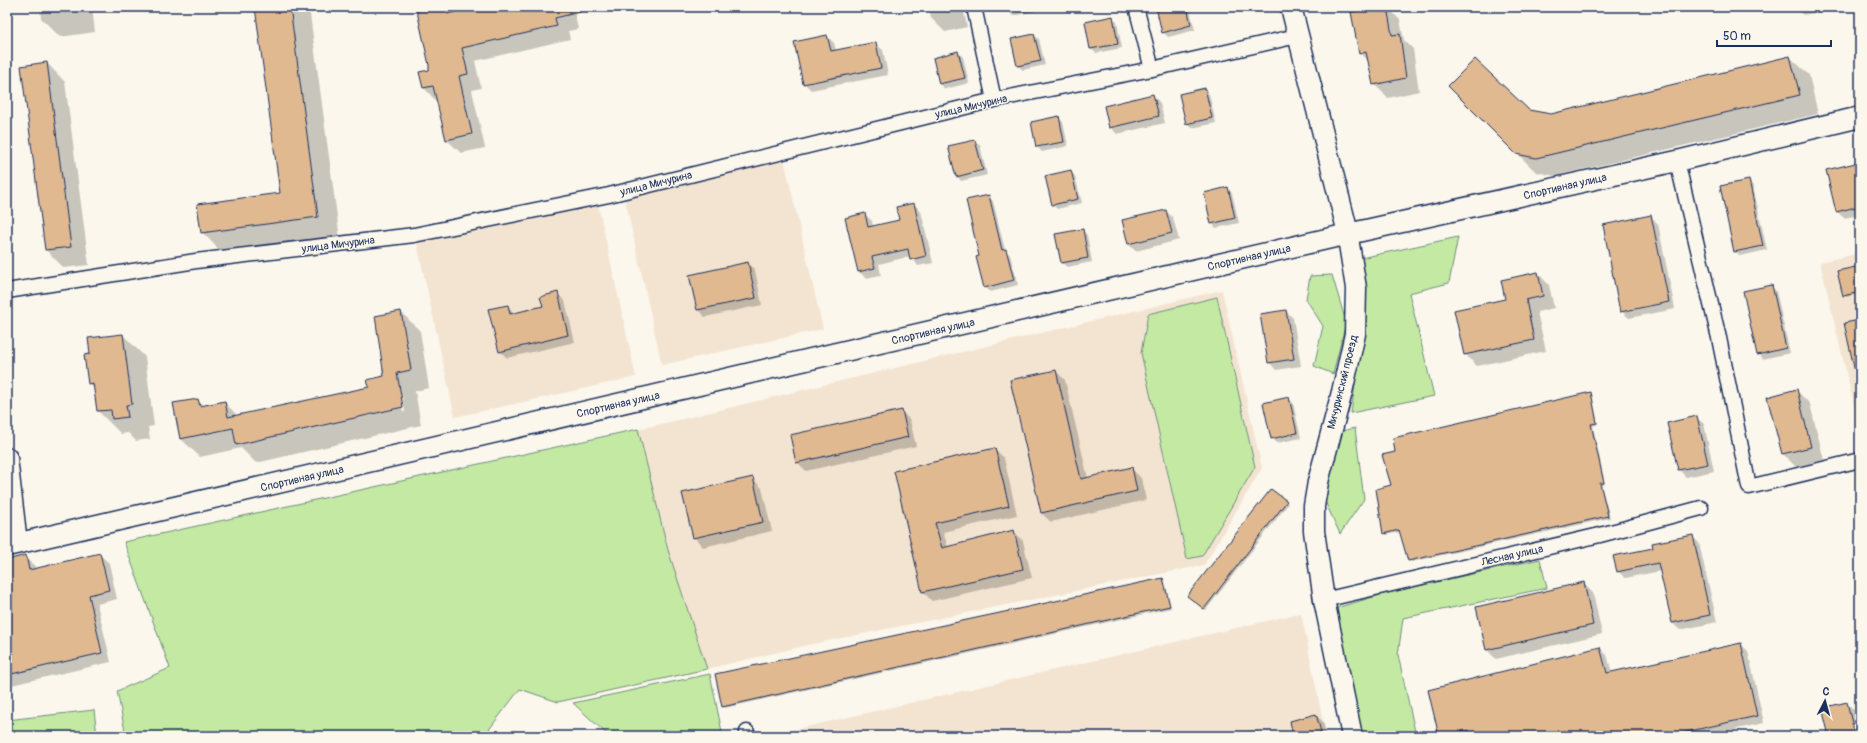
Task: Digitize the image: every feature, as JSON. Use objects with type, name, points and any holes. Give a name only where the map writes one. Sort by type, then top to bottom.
[{"type":"street","points":[[974,7],[994,100]]},
{"type":"street","points":[[1136,7],[1152,69]]},
{"type":"street","name":"Мичуринский проезд","points":[[1291,7],[1297,36],[1348,234],[1356,288],[1355,334],[1342,392],[1318,482],[1314,506],[1314,531],[1324,600],[1352,736]]},
{"type":"street","name":"улица Мичурина","points":[[7,291],[196,260],[414,236],[609,195],[994,100],[1152,69],[1297,36]]},
{"type":"street","name":"Спортивная улица","points":[[12,545],[1348,234],[1677,161],[1860,117]]},
{"type":"street","points":[[1677,161],[1719,338],[1749,486],[1860,460]]},
{"type":"street","points":[[7,458],[12,545]]},
{"type":"street","name":"Лесная улица","points":[[1324,600],[1600,535],[1701,508]]},
{"type":"shaded area","points":[[784,159],[823,329],[662,365],[624,195]]},
{"type":"shaded area","points":[[597,200],[636,377],[455,417],[416,239]]},
{"type":"shaded area","points":[[1860,253],[1860,431],[1820,262]]},
{"type":"shaded area","points":[[1222,290],[1262,468],[1204,565],[812,644],[707,669],[563,697],[514,459]]},
{"type":"shaded area","points":[[1301,613],[1326,736],[766,736]]},
{"type":"green space","points":[[1458,237],[1449,283],[1409,293],[1434,396],[1351,413],[1364,320],[1361,258]]},
{"type":"green space","points":[[1332,275],[1346,322],[1333,374],[1314,366],[1323,326],[1306,299],[1310,276]]},
{"type":"green space","points":[[1217,297],[1255,467],[1202,556],[1187,559],[1141,353],[1148,314]]},
{"type":"green space","points":[[1355,428],[1364,499],[1340,534],[1323,497],[1337,432]]},
{"type":"green space","points":[[638,429],[668,550],[707,669],[558,702],[520,689],[484,736],[126,736],[117,691],[170,668],[124,542]]},
{"type":"green space","points":[[1540,559],[1547,588],[1403,618],[1398,655],[1416,736],[1361,736],[1336,608],[1387,593]]},
{"type":"green space","points":[[710,674],[722,732],[702,736],[609,736],[573,703]]},
{"type":"green space","points":[[94,710],[97,736],[7,736],[7,720]]},
{"type":"building","points":[[255,7],[290,7],[318,217],[201,233],[197,204],[280,193]]},
{"type":"building","points":[[416,7],[446,7],[447,14],[476,7],[579,7],[580,12],[555,18],[557,26],[462,48],[468,74],[459,76],[472,134],[446,140],[433,86],[423,88],[419,72],[429,70],[429,65]]},
{"type":"building","points":[[1156,7],[1187,7],[1191,25],[1162,33]]},
{"type":"building","points":[[1387,7],[1392,35],[1400,34],[1406,78],[1373,85],[1366,52],[1359,54],[1351,12]]},
{"type":"building","points":[[1113,16],[1118,44],[1090,49],[1085,22]]},
{"type":"building","points":[[1034,34],[1041,61],[1017,66],[1011,39]]},
{"type":"building","points":[[827,35],[831,51],[876,42],[881,68],[803,84],[794,42]]},
{"type":"building","points":[[958,51],[965,78],[939,84],[933,58]]},
{"type":"building","points":[[1790,56],[1800,95],[1536,158],[1516,154],[1448,86],[1475,59],[1529,110],[1551,114]]},
{"type":"building","points":[[47,62],[71,247],[45,250],[21,66]]},
{"type":"building","points":[[1205,88],[1212,118],[1186,124],[1179,94]]},
{"type":"building","points":[[1153,94],[1159,116],[1109,128],[1104,106]]},
{"type":"building","points":[[1059,116],[1064,142],[1036,147],[1031,122]]},
{"type":"building","points":[[975,140],[983,170],[956,177],[948,146]]},
{"type":"building","points":[[1860,162],[1860,206],[1836,212],[1826,170]]},
{"type":"building","points":[[1071,170],[1078,199],[1052,205],[1045,176]]},
{"type":"building","points":[[1749,180],[1763,246],[1734,252],[1720,186]]},
{"type":"building","points":[[1228,187],[1235,218],[1211,224],[1204,193]]},
{"type":"building","points":[[989,195],[1002,250],[1006,249],[1014,280],[984,288],[976,257],[979,256],[966,200]]},
{"type":"building","points":[[914,203],[926,256],[910,260],[908,249],[872,257],[875,268],[858,272],[845,218],[865,213],[868,227],[899,220],[896,207]]},
{"type":"building","points":[[1166,210],[1172,233],[1128,244],[1122,220]]},
{"type":"building","points":[[1651,215],[1669,302],[1620,312],[1603,225]]},
{"type":"building","points":[[1083,229],[1088,258],[1061,263],[1055,234]]},
{"type":"building","points":[[748,262],[756,298],[697,310],[689,275]]},
{"type":"building","points":[[1860,266],[1860,292],[1843,296],[1837,271]]},
{"type":"building","points":[[1538,272],[1543,296],[1526,300],[1534,340],[1464,355],[1454,310],[1505,299],[1501,280]]},
{"type":"building","points":[[1772,285],[1786,348],[1757,355],[1743,291]]},
{"type":"building","points":[[558,292],[568,335],[499,352],[488,309],[508,305],[510,314],[543,306],[540,297]]},
{"type":"building","points":[[1286,310],[1294,359],[1268,363],[1260,314]]},
{"type":"building","points":[[401,311],[411,370],[397,373],[403,407],[236,445],[233,428],[180,439],[173,403],[198,399],[200,406],[225,401],[228,417],[369,387],[367,380],[384,376],[375,316]]},
{"type":"building","points":[[1860,320],[1860,371],[1855,372],[1844,323]]},
{"type":"building","points":[[123,334],[132,404],[126,405],[128,417],[112,419],[111,410],[97,411],[93,383],[88,384],[84,355],[90,354],[88,338]]},
{"type":"building","points":[[1056,370],[1081,479],[1132,467],[1137,491],[1041,513],[1010,380]]},
{"type":"building","points":[[1797,389],[1811,447],[1782,454],[1767,397]]},
{"type":"building","points":[[1591,392],[1597,423],[1591,424],[1604,483],[1600,483],[1608,516],[1408,561],[1399,530],[1383,534],[1376,489],[1391,485],[1382,455],[1395,452],[1393,438]]},
{"type":"building","points":[[1289,397],[1297,433],[1271,439],[1263,403]]},
{"type":"building","points":[[902,410],[908,437],[796,463],[790,435]]},
{"type":"building","points":[[1697,416],[1708,464],[1678,470],[1667,423]]},
{"type":"building","points":[[995,448],[1009,506],[935,523],[942,548],[1014,530],[1023,569],[922,592],[894,471]]},
{"type":"building","points":[[753,477],[763,522],[693,538],[682,493]]},
{"type":"building","points":[[1271,489],[1287,501],[1204,609],[1187,596]]},
{"type":"building","points":[[1693,535],[1710,615],[1672,623],[1658,563],[1617,572],[1613,556],[1653,548],[1652,543]]},
{"type":"building","points":[[100,553],[109,590],[89,595],[102,653],[7,675],[7,560],[26,555],[29,570]]},
{"type":"building","points":[[1163,578],[1170,606],[722,707],[715,674]]},
{"type":"building","points":[[1584,582],[1593,625],[1486,650],[1476,607]]},
{"type":"building","points":[[1741,643],[1757,716],[1668,736],[1470,736],[1469,730],[1439,736],[1428,690],[1600,647],[1607,673]]},
{"type":"building","points":[[1847,702],[1855,736],[1829,736],[1822,708]]},
{"type":"building","points":[[1316,714],[1322,736],[1293,736],[1290,721]]}]
